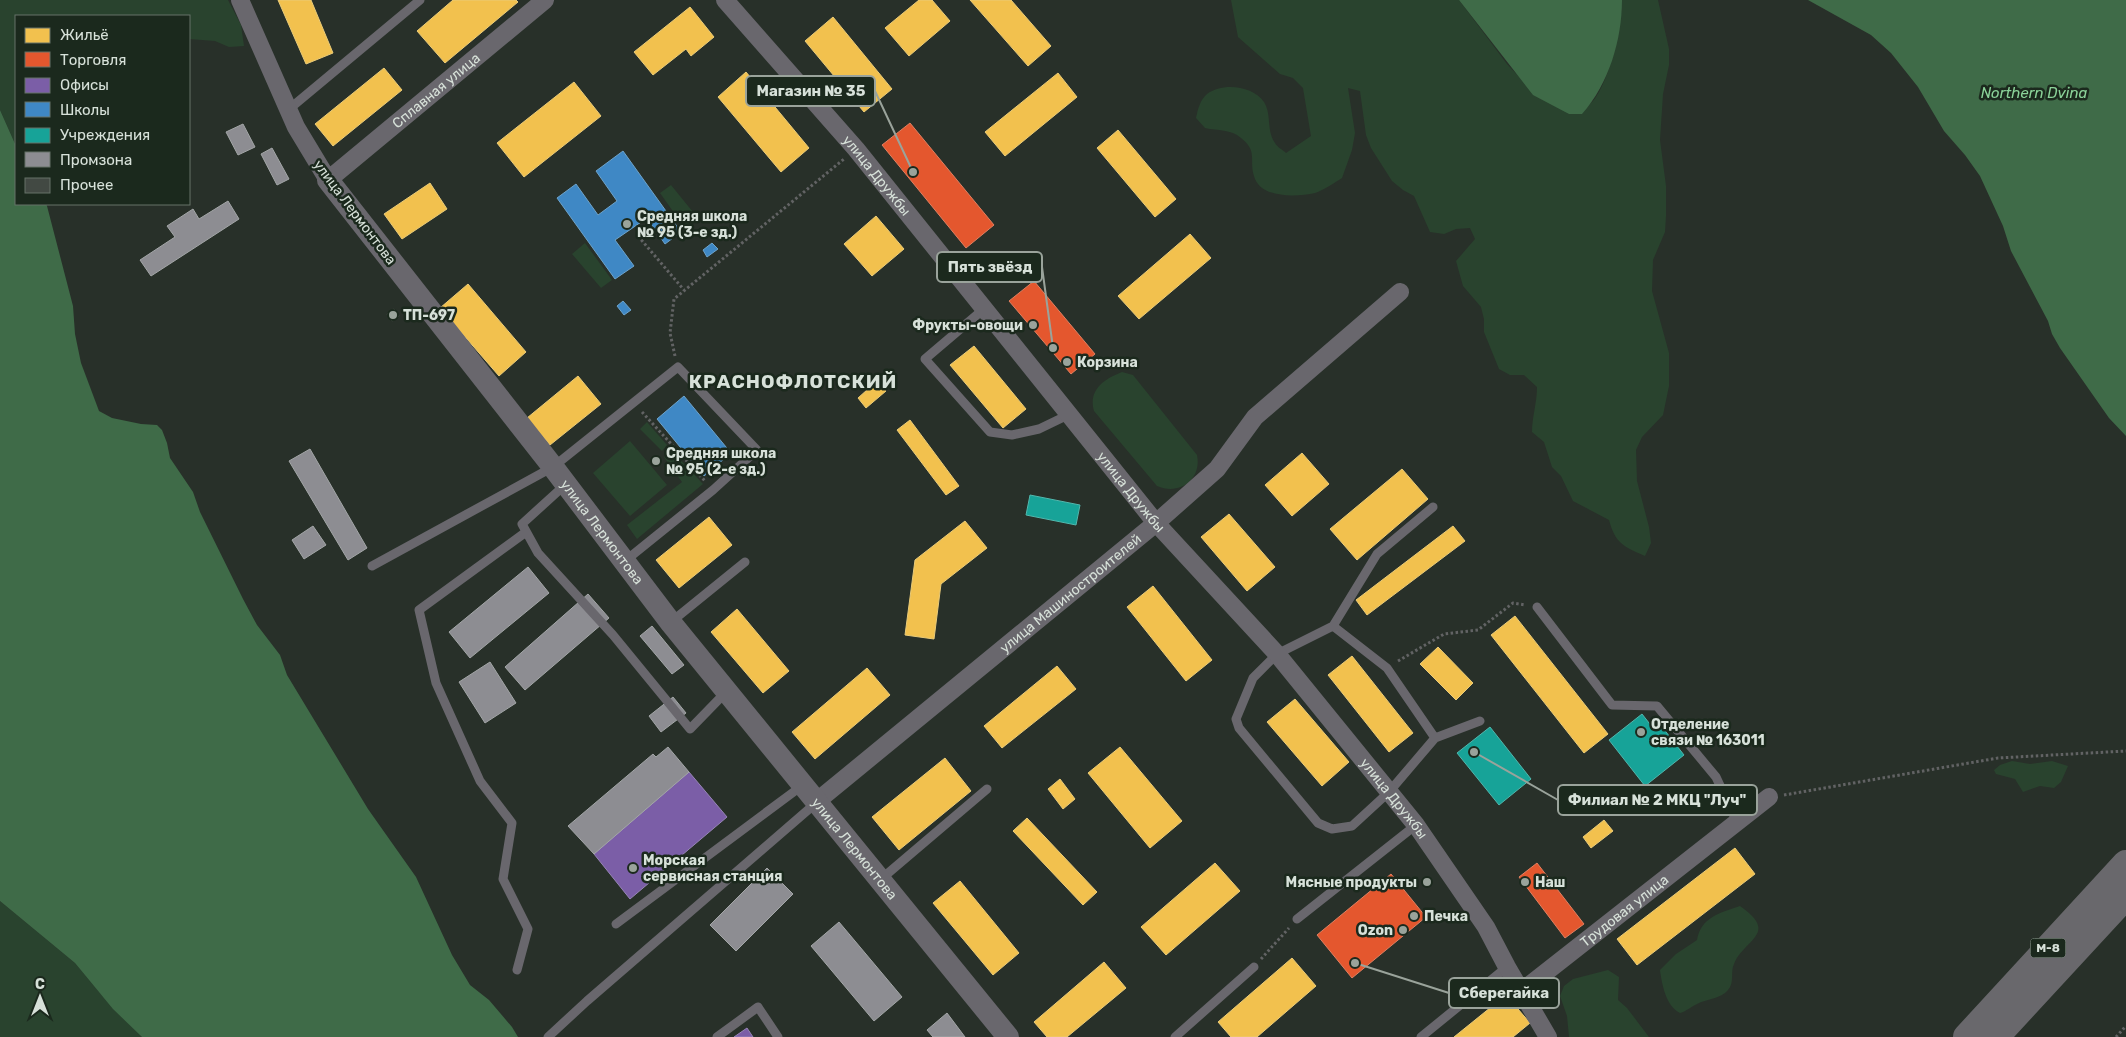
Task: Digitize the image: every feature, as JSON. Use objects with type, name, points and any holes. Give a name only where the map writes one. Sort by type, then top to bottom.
[{"type":"main road","name":"М-8","points":[[1974,1036],[2126,864]]},
{"type":"main road","points":[[1974,1036],[2126,895]]},
{"type":"street","name":"улица Лермонтова","points":[[240,0],[296,127],[328,180],[560,475],[671,622],[1008,1037]]},
{"type":"street","name":"Сплавная улица","points":[[328,180],[545,0]]},
{"type":"street","name":"улица Дружбы","points":[[725,0],[856,149],[1156,523],[1277,654],[1390,792],[1416,825],[1486,927],[1522,991]]},
{"type":"street","name":"улица Машиностроителей","points":[[809,794],[1156,523],[1216,469],[1255,417],[1400,292]]},
{"type":"street","name":"Трудовая улица","points":[[1522,991],[1769,798]]},
{"type":"street","points":[[1522,991],[1548,1037]]},
{"type":"lane","points":[[288,110],[420,0]]},
{"type":"lane","points":[[985,308],[925,359],[990,432],[1012,435],[1039,429],[1068,415]]},
{"type":"lane","points":[[625,561],[713,490],[757,450],[678,368],[633,402],[560,475],[522,524],[538,554],[613,635],[690,729],[727,691]]},
{"type":"lane","points":[[372,566],[560,475]]},
{"type":"lane","points":[[1433,507],[1377,554],[1333,626],[1277,654],[1253,678],[1236,719],[1238,728],[1318,823],[1332,829],[1352,826],[1390,792],[1435,738],[1480,721]]},
{"type":"lane","points":[[517,970],[528,929],[503,879],[512,822],[480,781],[436,684],[419,610],[526,532]]},
{"type":"lane","points":[[671,622],[745,562]]},
{"type":"lane","points":[[1537,607],[1612,705],[1657,706],[1716,777],[1737,822]]},
{"type":"lane","points":[[1333,626],[1386,668],[1435,738]]},
{"type":"lane","points":[[880,880],[987,789]]},
{"type":"lane","points":[[616,924],[809,794]]},
{"type":"lane","points":[[548,1037],[809,794]]},
{"type":"lane","points":[[1297,919],[1416,825]]},
{"type":"lane","points":[[1176,1037],[1254,966]]},
{"type":"lane","points":[[1421,1037],[1507,967]]},
{"type":"lane","points":[[717,1037],[758,1007],[778,1037]]},
{"type":"path","points":[[678,368],[670,333],[674,299],[856,149]]},
{"type":"path","points":[[638,236],[684,290]]},
{"type":"path","points":[[633,402],[713,490]]},
{"type":"path","points":[[1386,668],[1444,634],[1478,630],[1513,603],[1537,607]]},
{"type":"path","points":[[1769,798],[1998,758],[2126,751]]},
{"type":"path","points":[[1254,966],[1297,919]]},
{"type":"path","points":[[2116,1037],[2126,1026]]},
{"type":"shaded area","points":[[0,0],[228,0],[241,25],[244,46],[229,47],[215,41],[190,39],[190,15],[15,15],[15,144],[0,110]]},
{"type":"shaded area","points":[[1231,0],[1459,0],[1507,64],[1525,83],[1569,114],[1591,103],[1605,80],[1620,24],[1622,0],[1658,0],[1669,49],[1669,65],[1663,94],[1660,140],[1666,186],[1666,216],[1665,232],[1653,260],[1652,291],[1669,353],[1669,386],[1663,415],[1642,437],[1636,450],[1637,481],[1649,527],[1651,543],[1645,556],[1626,547],[1617,539],[1609,520],[1573,501],[1561,476],[1552,467],[1544,442],[1532,432],[1537,387],[1524,375],[1510,375],[1499,369],[1484,332],[1484,319],[1481,307],[1463,286],[1456,261],[1475,239],[1470,228],[1456,229],[1444,234],[1430,232],[1414,196],[1392,181],[1371,148],[1366,135],[1360,91],[1348,88],[1355,133],[1352,150],[1342,178],[1315,193],[1280,195],[1264,189],[1254,176],[1250,147],[1233,133],[1205,128],[1196,118],[1201,102],[1207,94],[1221,88],[1245,89],[1253,92],[1264,102],[1268,112],[1272,138],[1277,146],[1286,153],[1311,136],[1303,88],[1293,78],[1280,74],[1238,37]]},
{"type":"shaded area","points":[[671,185],[697,217],[684,227],[660,193]]},
{"type":"shaded area","points":[[585,243],[612,280],[601,288],[572,254]]},
{"type":"shaded area","points":[[1122,372],[1133,375],[1197,455],[1198,464],[1193,478],[1181,487],[1166,489],[1157,486],[1094,411],[1093,397],[1095,391],[1109,378]]},
{"type":"shaded area","points":[[647,422],[667,445],[662,451],[640,429]]},
{"type":"shaded area","points":[[630,441],[667,485],[630,516],[593,473]]},
{"type":"shaded area","points":[[672,451],[703,484],[637,539],[627,525],[682,482],[664,457]]},
{"type":"shaded area","points":[[2012,761],[2030,764],[2052,761],[2068,766],[2061,782],[2054,788],[2040,786],[2023,792],[2015,779],[1996,774],[1994,770],[2000,765]]},
{"type":"shaded area","points":[[0,901],[75,963],[99,992],[142,1037],[0,1037]]},
{"type":"shaded area","points":[[1740,906],[1752,916],[1757,923],[1758,930],[1756,936],[1739,955],[1734,964],[1730,987],[1725,993],[1701,1002],[1680,1013],[1675,1010],[1668,1000],[1660,970],[1676,954],[1697,940],[1699,932],[1712,917]]},
{"type":"shaded area","points":[[1608,970],[1619,977],[1618,1000],[1627,1008],[1649,1037],[1569,1037],[1567,1016],[1560,996],[1564,986],[1573,979]]},
{"type":"water","points":[[1459,0],[1622,0],[1620,30],[1607,75],[1600,89],[1582,114],[1569,114],[1533,95]]},
{"type":"water","name":"Northern Dvina","points":[[1808,0],[2126,0],[2126,436],[2109,418],[2060,348],[2011,251],[2003,226],[1980,176],[1944,131],[1918,87],[1891,53],[1871,35]]},
{"type":"water","points":[[0,110],[15,144],[15,205],[47,206],[73,306],[75,334],[81,363],[99,411],[112,418],[157,425],[162,430],[170,458],[193,492],[200,512],[257,625],[280,655],[287,675],[368,809],[416,877],[452,955],[470,985],[489,1000],[518,1037],[142,1037],[113,1009],[75,963],[0,901]]},
{"type":"building: Жильё","points":[[278,0],[311,0],[333,53],[306,64]]},
{"type":"building: Жильё","points":[[453,0],[516,0],[518,2],[445,63],[417,31]]},
{"type":"building: Жильё","points":[[919,0],[932,0],[950,21],[909,56],[885,28]]},
{"type":"building: Жильё","points":[[970,0],[1011,0],[1051,46],[1028,66]]},
{"type":"building: Жильё","points":[[690,7],[714,37],[691,56],[686,49],[653,75],[634,52]]},
{"type":"building: Жильё","points":[[833,17],[892,89],[864,112],[805,41]]},
{"type":"building: Жильё","points":[[384,68],[402,90],[333,146],[315,124]]},
{"type":"building: Жильё","points":[[746,72],[809,148],[781,172],[718,97]]},
{"type":"building: Жильё","points":[[1058,73],[1077,97],[1005,156],[985,132]]},
{"type":"building: Жильё","points":[[574,82],[601,116],[524,177],[497,143]]},
{"type":"building: Жильё","points":[[1118,130],[1176,199],[1155,217],[1097,148]]},
{"type":"building: Жильё","points":[[430,183],[447,209],[402,239],[384,214]]},
{"type":"building: Жильё","points":[[876,216],[904,249],[872,276],[844,244]]},
{"type":"building: Жильё","points":[[1190,234],[1211,258],[1139,319],[1118,296]]},
{"type":"building: Жильё","points":[[468,284],[526,352],[499,376],[440,308]]},
{"type":"building: Жильё","points":[[974,346],[1026,409],[1003,428],[950,365]]},
{"type":"building: Жильё","points":[[578,376],[601,404],[550,445],[527,418]]},
{"type":"building: Жильё","points":[[877,381],[886,391],[866,408],[858,398]]},
{"type":"building: Жильё","points":[[910,420],[959,486],[946,495],[897,430]]},
{"type":"building: Жильё","points":[[1302,453],[1329,484],[1292,516],[1265,485]]},
{"type":"building: Жильё","points":[[1402,469],[1428,499],[1357,560],[1330,529]]},
{"type":"building: Жильё","points":[[1229,514],[1275,567],[1247,591],[1201,537]]},
{"type":"building: Жильё","points":[[709,517],[732,545],[679,588],[656,560]]},
{"type":"building: Жильё","points":[[965,521],[987,548],[941,584],[934,639],[905,635],[915,560]]},
{"type":"building: Жильё","points":[[1453,526],[1465,541],[1367,615],[1356,600]]},
{"type":"building: Жильё","points":[[1153,586],[1212,660],[1186,681],[1127,607]]},
{"type":"building: Жильё","points":[[737,609],[789,671],[763,693],[711,632]]},
{"type":"building: Жильё","points":[[1515,616],[1608,734],[1584,753],[1491,635]]},
{"type":"building: Жильё","points":[[1438,647],[1473,683],[1456,700],[1420,664]]},
{"type":"building: Жильё","points":[[1352,656],[1413,733],[1389,752],[1328,675]]},
{"type":"building: Жильё","points":[[1057,666],[1076,689],[1002,748],[984,726]]},
{"type":"building: Жильё","points":[[867,668],[890,695],[815,759],[792,732]]},
{"type":"building: Жильё","points":[[1295,699],[1349,762],[1322,786],[1267,722]]},
{"type":"building: Жильё","points":[[1120,747],[1182,821],[1150,848],[1088,773]]},
{"type":"building: Жильё","points":[[945,758],[971,791],[899,850],[872,817]]},
{"type":"building: Жильё","points":[[1060,779],[1075,799],[1063,809],[1048,789]]},
{"type":"building: Жильё","points":[[1027,818],[1097,892],[1083,905],[1013,831]]},
{"type":"building: Жильё","points":[[1604,820],[1613,831],[1591,848],[1583,837]]},
{"type":"building: Жильё","points":[[1735,848],[1755,874],[1637,965],[1617,939]]},
{"type":"building: Жильё","points":[[1215,863],[1240,891],[1166,955],[1141,927]]},
{"type":"building: Жильё","points":[[960,881],[1019,953],[993,975],[933,903]]},
{"type":"building: Жильё","points":[[1292,958],[1316,986],[1257,1037],[1231,1037],[1218,1022]]},
{"type":"building: Жильё","points":[[1104,962],[1126,988],[1067,1037],[1047,1037],[1034,1022]]},
{"type":"building: Жильё","points":[[1506,995],[1530,1023],[1513,1037],[1454,1037]]},
{"type":"building: Торговля","points":[[910,123],[994,225],[966,248],[882,145]]},
{"type":"building: Торговля","points":[[1034,281],[1095,354],[1071,374],[1009,301]]},
{"type":"building: Торговля","points":[[1537,863],[1584,924],[1565,938],[1519,877]]},
{"type":"building: Торговля","points":[[1391,874],[1426,917],[1352,978],[1317,935]]},
{"type":"building: Офисы","points":[[689,772],[727,817],[630,899],[594,854]]},
{"type":"building: Офисы","points":[[747,1028],[753,1037],[734,1037]]},
{"type":"building: Школы","points":[[623,151],[681,232],[665,244],[647,218],[615,240],[634,266],[615,279],[557,198],[576,184],[598,215],[617,201],[596,171]]},
{"type":"building: Школы","points":[[712,243],[718,249],[707,257],[703,250]]},
{"type":"building: Школы","points":[[623,301],[631,310],[624,315],[617,306]]},
{"type":"building: Школы","points":[[684,396],[731,453],[704,476],[657,419]]},
{"type":"building: Учреждения","points":[[1030,495],[1080,505],[1076,525],[1026,515]]},
{"type":"building: Учреждения","points":[[1642,714],[1653,728],[1659,723],[1684,755],[1645,786],[1609,740]]},
{"type":"building: Учреждения","points":[[1490,727],[1531,779],[1499,805],[1457,753]]},
{"type":"building: Промзона","points":[[243,124],[255,147],[238,155],[226,132]]},
{"type":"building: Промзона","points":[[272,148],[289,179],[277,185],[261,154]]},
{"type":"building: Промзона","points":[[228,201],[239,219],[151,276],[140,260],[175,237],[167,226],[193,209],[199,219]]},
{"type":"building: Промзона","points":[[310,449],[367,548],[348,560],[289,461]]},
{"type":"building: Промзона","points":[[313,526],[326,545],[304,559],[292,540]]},
{"type":"building: Промзона","points":[[528,567],[549,593],[470,658],[449,632]]},
{"type":"building: Промзона","points":[[588,594],[609,618],[525,690],[505,667]]},
{"type":"building: Промзона","points":[[652,626],[684,665],[672,674],[640,636]]},
{"type":"building: Промзона","points":[[490,662],[516,703],[485,723],[459,682]]},
{"type":"building: Промзона","points":[[673,697],[686,713],[661,732],[649,716]]},
{"type":"building: Промзона","points":[[668,747],[689,772],[594,854],[568,826],[653,754],[656,757]]},
{"type":"building: Промзона","points":[[767,868],[793,894],[736,951],[710,925]]},
{"type":"building: Промзона","points":[[839,922],[902,997],[874,1021],[811,946]]},
{"type":"building: Промзона","points":[[947,1013],[965,1037],[933,1037],[927,1030]]},
{"type":"building: Прочее","name":"ТП-697","points":[[394,309],[399,316],[392,321],[387,314]]},
{"type":"place","name":"Магазин № 35","points":[[913,172]]},
{"type":"place","name":"Средняя школа № 95 (3-е зд.)","points":[[627,224]]},
{"type":"place","name":"ТП-697","points":[[393,315]]},
{"type":"place","name":"Фрукты-овощи","points":[[1033,325]]},
{"type":"place","name":"Пять звёзд","points":[[1053,348]]},
{"type":"place","name":"Корзина","points":[[1067,362]]},
{"type":"place","name":"Средняя школа № 95 (2-е зд.)","points":[[656,461]]},
{"type":"place","name":"Отделение связи № 163011","points":[[1641,732]]},
{"type":"place","name":"Филиал № 2 МКЦ \"Луч\"","points":[[1474,752]]},
{"type":"place","name":"Морская сервисная станция","points":[[633,868]]},
{"type":"place","name":"Мясные продукты","points":[[1427,882]]},
{"type":"place","name":"Наш","points":[[1525,882]]},
{"type":"place","name":"Печка","points":[[1414,916]]},
{"type":"place","name":"Ozon","points":[[1403,930]]},
{"type":"place","name":"Сберегайка","points":[[1355,963]]},
{"type":"district","name":"КРАСНОФЛОТСКИЙ","points":[[793,381]]}]
